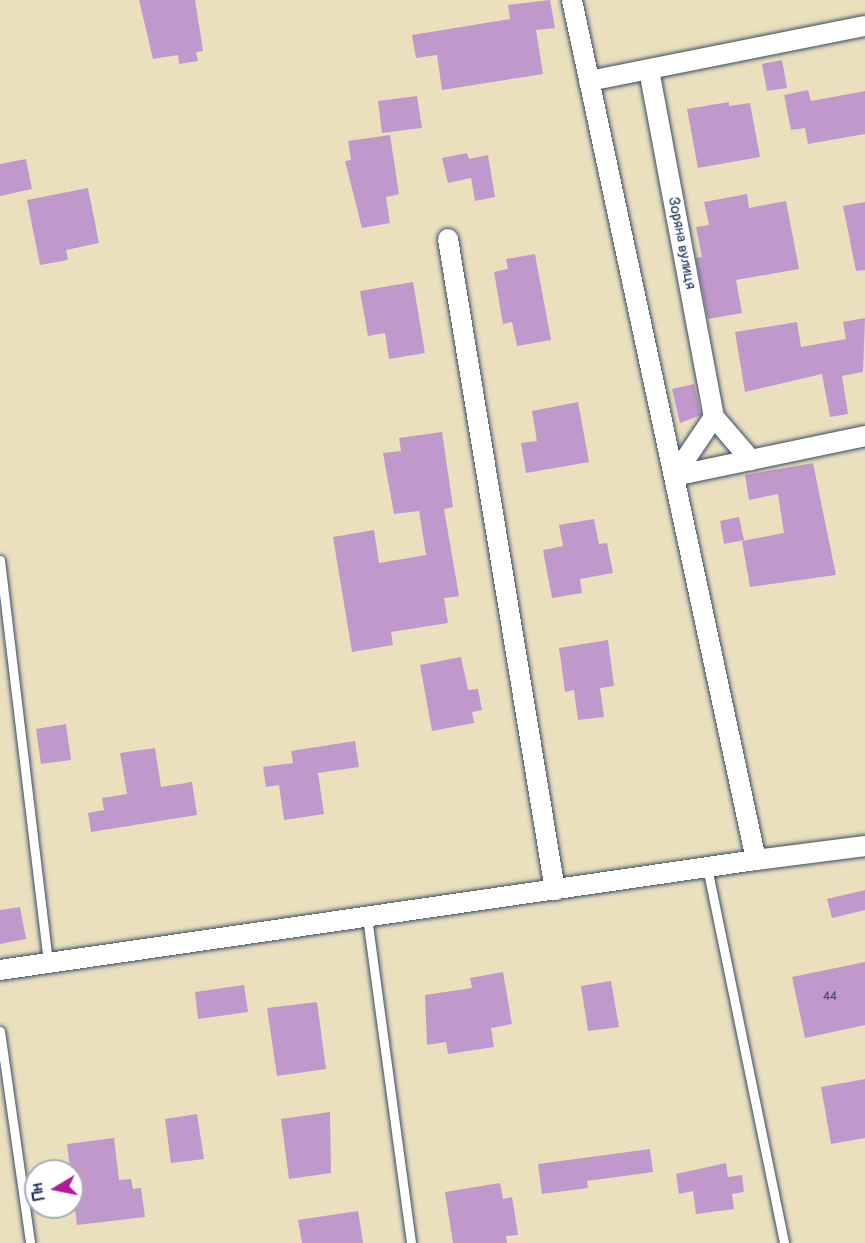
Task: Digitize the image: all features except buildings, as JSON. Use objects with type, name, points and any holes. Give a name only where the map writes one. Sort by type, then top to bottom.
[{"type":"street","points":[[572,0],[756,860]]},
{"type":"street","points":[[589,81],[865,26]]},
{"type":"street","name":"Зоряна вулиця","points":[[649,70],[714,417]]},
{"type":"street","points":[[448,239],[555,890]]},
{"type":"street","points":[[674,476],[714,417],[752,460]]},
{"type":"street","points":[[674,476],[865,436]]},
{"type":"street","points":[[0,970],[865,846]]},
{"type":"lane","points":[[0,560],[48,962]]},
{"type":"lane","points":[[706,867],[784,1243]]},
{"type":"lane","points":[[367,917],[411,1243]]},
{"type":"lane","points":[[0,1031],[30,1243]]}]
